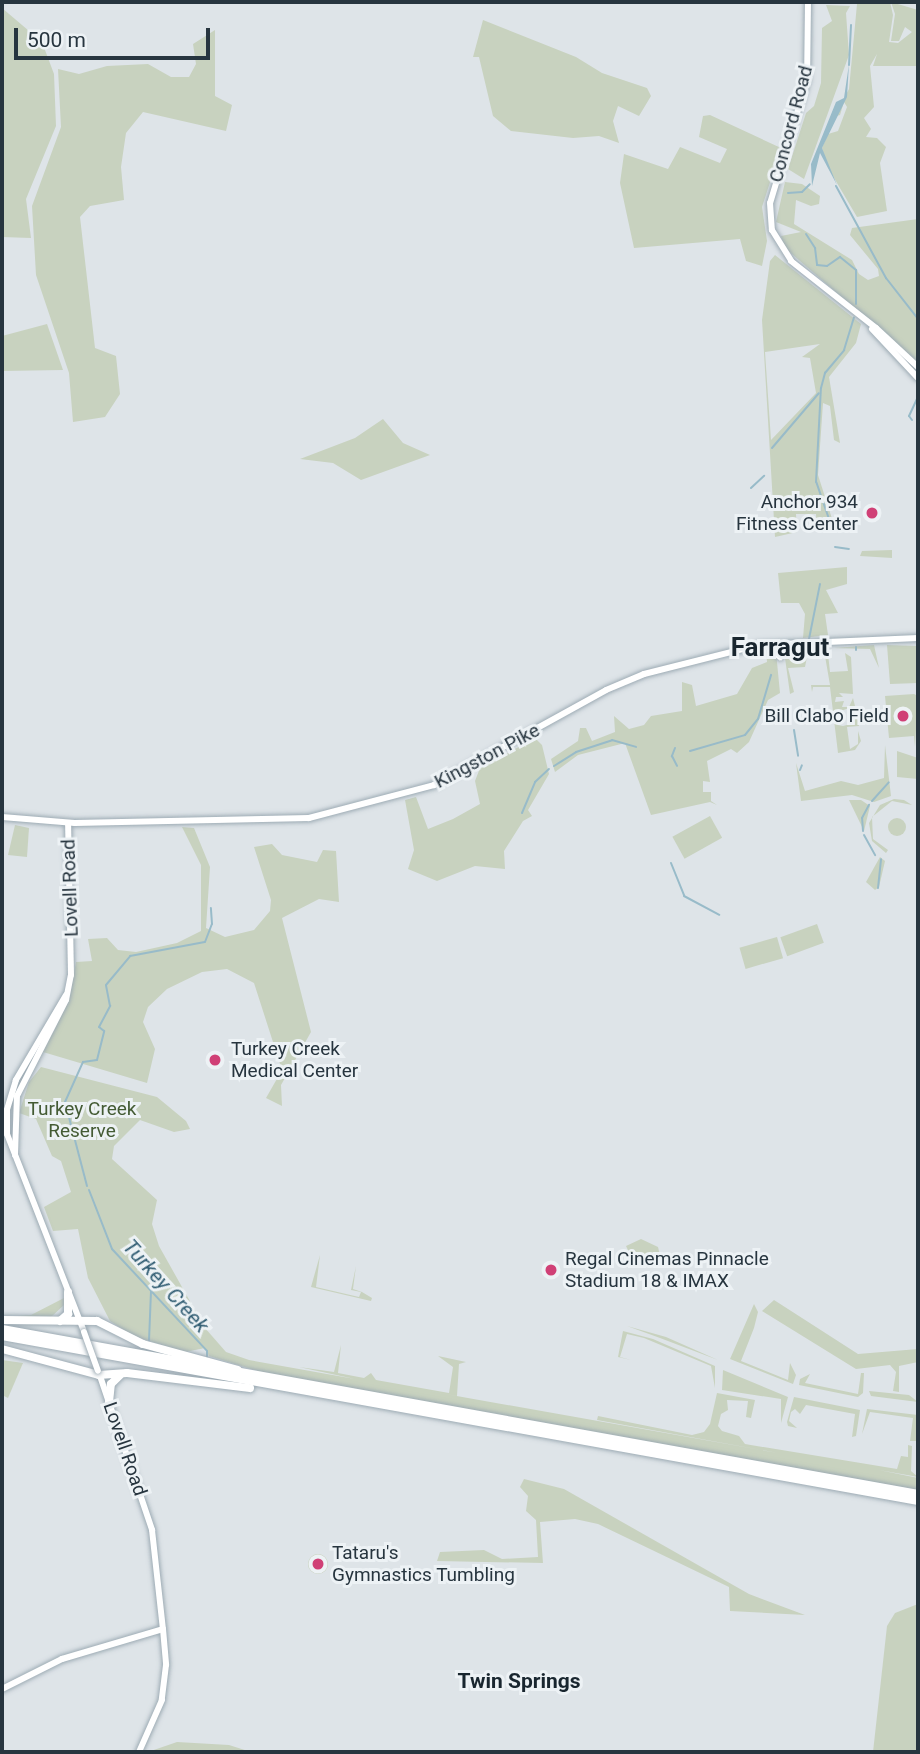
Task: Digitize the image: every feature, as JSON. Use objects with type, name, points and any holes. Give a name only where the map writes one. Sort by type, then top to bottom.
[{"type":"highway","points":[[60,1321],[69,1311],[68,1292]]},
{"type":"highway","points":[[2,1320],[97,1321],[143,1344],[281,1381]]},
{"type":"highway","points":[[2,1329],[309,1393],[918,1502]]},
{"type":"highway","points":[[2,1336],[204,1371],[281,1381],[918,1493]]},
{"type":"highway","points":[[2,1349],[99,1373],[127,1373],[309,1393]]},
{"type":"highway","points":[[109,1402],[113,1380],[127,1373]]},
{"type":"main road","name":"Concord Road","points":[[808,2],[807,80],[770,203],[778,245],[798,267],[867,322]]},
{"type":"main road","points":[[867,322],[918,368]]},
{"type":"main road","points":[[867,322],[918,378]]},
{"type":"main road","name":"Kingston Pike","points":[[2,817],[68,823],[299,819],[416,791],[620,684],[760,645],[918,638]]},
{"type":"main road","points":[[760,645],[775,649],[780,657]]},
{"type":"main road","name":"Lovell Road","points":[[68,823],[72,962],[66,995],[16,1080],[10,1119],[15,1155],[99,1373],[152,1530],[166,1665],[162,1700],[139,1752]]},
{"type":"main road","points":[[2,1689],[62,1659],[163,1629]]},
{"type":"green space","points":[[890,2],[893,15],[889,42],[898,43],[912,32],[905,27],[899,41],[891,41],[895,14],[891,2],[918,10],[918,66],[873,66],[877,54],[870,66],[874,107],[864,118],[871,129],[866,137],[877,138],[886,147],[880,163],[887,211],[857,217],[827,166],[822,148],[828,134],[838,131],[847,107],[844,102],[840,115],[834,117],[849,89],[857,4]]},
{"type":"green space","points":[[826,5],[850,6],[846,13],[849,55],[804,179],[788,169],[806,113],[814,106],[821,83],[822,28],[832,21]]},
{"type":"green space","points":[[2,8],[42,42],[54,74],[56,126],[26,199],[31,238],[2,237]]},
{"type":"green space","points":[[483,20],[576,57],[602,73],[647,88],[651,96],[639,116],[618,106],[613,121],[619,143],[599,136],[573,138],[511,131],[493,116],[479,57],[473,57]]},
{"type":"green space","points":[[215,30],[215,96],[232,105],[226,131],[143,112],[126,133],[121,167],[124,200],[90,206],[80,217],[95,348],[116,356],[120,394],[105,417],[73,422],[69,373],[36,275],[32,206],[61,127],[58,69],[79,74],[107,66],[148,64],[171,77],[189,77],[196,64],[193,44]]},
{"type":"green space","points":[[710,115],[781,148],[762,207],[767,241],[762,266],[746,261],[740,239],[634,248],[620,183],[624,154],[668,169],[680,147],[720,163],[727,149],[699,137],[703,116]]},
{"type":"green space","points":[[785,182],[802,184],[820,196],[819,204],[811,206],[796,200],[794,224],[852,260],[859,274],[868,280],[879,276],[878,269],[850,235],[852,228],[918,219],[918,363],[785,248],[781,236],[801,232],[776,222]]},
{"type":"green space","points":[[775,255],[861,324],[856,343],[829,377],[840,443],[834,440],[830,406],[823,403],[818,475],[835,528],[817,532],[816,514],[796,514],[797,532],[775,537],[762,320],[770,261]],"holes":[[[820,344],[802,357],[810,358],[816,393],[771,440],[765,352]]]},
{"type":"green space","points":[[47,324],[63,370],[2,371],[2,336]]},
{"type":"green space","points":[[383,419],[403,443],[430,455],[361,480],[333,463],[300,459],[355,438]]},
{"type":"green space","points":[[892,550],[892,558],[860,556],[862,551]]},
{"type":"green space","points":[[847,567],[847,584],[826,590],[838,613],[825,614],[828,635],[803,638],[805,614],[799,603],[781,603],[778,573]]},
{"type":"green space","points":[[874,645],[879,668],[870,649],[834,648]]},
{"type":"green space","points":[[887,645],[918,646],[918,683],[890,684]]},
{"type":"green space","points":[[808,646],[829,649],[808,652],[805,667],[788,668],[794,692],[790,694],[785,658]]},
{"type":"green space","points":[[766,648],[776,652],[780,693],[768,700],[749,742],[737,753],[731,749],[707,761],[710,782],[703,781],[703,792],[711,792],[711,801],[717,805],[710,802],[651,815],[625,743],[578,755],[555,772],[551,759],[578,741],[580,728],[586,728],[592,741],[615,732],[614,716],[629,729],[644,725],[651,716],[682,711],[682,682],[692,685],[696,706],[737,694],[752,668],[767,662]]},
{"type":"green space","points":[[845,653],[851,657],[853,694],[839,693],[843,697],[836,697],[835,702],[844,701],[842,707],[849,707],[853,698],[855,706],[835,713],[838,725],[843,726],[854,723],[850,711],[856,712],[859,726],[847,727],[850,749],[858,744],[858,731],[861,741],[855,750],[838,753],[830,687],[813,687],[812,692],[811,685],[830,685],[825,656],[828,654],[830,672],[848,671]]},
{"type":"green space","name":"Bill Clabo Field","points":[[885,696],[918,696],[915,747],[914,736],[889,738]]},
{"type":"green space","points":[[535,738],[542,745],[549,774],[528,810],[532,816],[523,821],[504,851],[505,869],[475,866],[437,881],[408,869],[414,850],[405,800],[416,797],[428,829],[453,819],[480,804],[475,781],[480,768]]},
{"type":"green space","points":[[885,745],[891,796],[874,802],[852,795],[801,801],[796,763],[805,791],[841,781],[858,785],[884,778]]},
{"type":"green space","points":[[897,751],[918,758],[918,779],[897,777]]},
{"type":"green space","points":[[894,799],[904,800],[912,805],[892,801],[873,816],[880,805]]},
{"type":"green space","points":[[849,800],[861,800],[870,806],[864,831]]},
{"type":"green space","points":[[710,816],[722,838],[685,859],[672,837]]},
{"type":"green space","points":[[872,818],[873,839],[888,850],[886,853],[872,841],[869,823]]},
{"type":"green space","points":[[897,818],[903,821],[906,827],[903,833],[897,836],[891,833],[888,827],[891,821]]},
{"type":"green space","points":[[15,825],[29,828],[27,857],[8,855]]},
{"type":"green space","points":[[182,827],[194,828],[210,867],[206,928],[225,937],[254,930],[270,911],[271,900],[254,847],[272,844],[282,855],[317,862],[323,850],[336,851],[339,902],[319,899],[282,918],[311,1032],[281,1085],[282,1106],[266,1098],[282,1070],[254,983],[227,969],[202,972],[167,989],[148,1007],[143,1022],[155,1049],[147,1083],[43,1052],[69,1001],[76,962],[92,961],[88,939],[107,938],[118,950],[136,952],[177,943],[201,931],[201,865]]},
{"type":"green space","points":[[880,857],[885,861],[879,887],[875,890],[866,882]]},
{"type":"green space","points":[[817,924],[824,943],[787,956],[780,937]]},
{"type":"green space","points":[[777,937],[783,958],[746,969],[740,948]]},
{"type":"green space","name":"Turkey Creek Reserve","points":[[41,1067],[157,1097],[186,1121],[190,1129],[174,1132],[140,1120],[114,1146],[112,1159],[157,1200],[152,1224],[159,1246],[205,1328],[226,1352],[249,1360],[355,1379],[299,1367],[334,1372],[341,1345],[338,1373],[364,1378],[371,1373],[376,1380],[449,1393],[453,1367],[438,1356],[466,1362],[459,1364],[457,1396],[395,1385],[778,1453],[597,1420],[598,1416],[692,1435],[704,1432],[710,1424],[717,1393],[755,1400],[751,1418],[746,1417],[748,1401],[727,1400],[728,1410],[721,1414],[718,1426],[722,1431],[739,1436],[745,1444],[897,1469],[901,1456],[908,1457],[908,1445],[912,1446],[911,1471],[918,1477],[879,1470],[918,1478],[918,1490],[274,1376],[209,1356],[205,1348],[185,1352],[133,1336],[110,1321],[88,1278],[78,1229],[53,1231],[44,1207],[71,1192],[61,1161],[52,1156],[36,1119],[19,1113],[29,1082]]},
{"type":"green space","points":[[641,1239],[658,1247],[662,1264],[636,1267],[626,1246]]},
{"type":"green space","points":[[320,1255],[316,1287],[359,1297],[361,1292],[351,1290],[356,1266],[353,1289],[362,1292],[372,1298],[371,1301],[311,1287]]},
{"type":"green space","points":[[64,1298],[64,1305],[50,1318],[2,1317],[31,1315]]},
{"type":"green space","points":[[774,1300],[858,1354],[918,1349],[918,1362],[899,1366],[899,1392],[893,1391],[896,1372],[890,1365],[856,1369],[762,1311]]},
{"type":"green space","points":[[754,1304],[758,1312],[741,1361],[788,1380],[790,1363],[796,1375],[793,1384],[730,1359]]},
{"type":"green space","points":[[627,1326],[666,1337],[718,1360],[660,1338]]},
{"type":"green space","points":[[623,1331],[653,1339],[715,1366],[715,1388],[711,1366],[644,1338],[627,1334],[620,1357],[631,1360],[618,1357]]},
{"type":"green space","points":[[2,1360],[23,1363],[8,1398],[2,1395]]},
{"type":"green space","points":[[723,1370],[788,1397],[781,1423],[781,1399],[722,1390]]},
{"type":"green space","points":[[861,1373],[864,1373],[863,1393],[858,1397],[799,1385],[800,1379],[810,1374],[805,1383],[858,1394]]},
{"type":"green space","points":[[869,1391],[909,1395],[918,1402],[871,1396]]},
{"type":"green space","points":[[794,1397],[860,1410],[856,1436],[852,1437],[855,1414],[806,1405],[800,1414],[795,1409],[791,1412],[789,1421],[797,1428],[788,1426],[787,1422]]},
{"type":"green space","points":[[867,1409],[918,1415],[916,1441],[910,1441],[913,1418],[870,1412],[862,1434]]},
{"type":"green space","points":[[524,1479],[564,1489],[749,1594],[805,1615],[730,1611],[729,1587],[598,1524],[575,1519],[540,1522],[543,1563],[437,1561],[440,1552],[484,1550],[502,1559],[538,1557],[536,1520],[526,1511],[528,1496],[520,1487]]},
{"type":"green space","name":"Tataru's Gymnastics Tumbling","points":[[314,1554],[322,1554],[328,1564],[322,1574],[314,1574],[308,1568],[308,1560]]},
{"type":"green space","points":[[918,1604],[918,1752],[873,1752],[887,1626],[895,1613]]},
{"type":"green space","points":[[177,1742],[229,1745],[251,1752],[148,1752]]},
{"type":"water","points":[[849,64],[847,97],[822,148],[837,185],[820,153],[812,186],[811,164],[836,102],[844,98]]},
{"type":"waterway","name":"Turkey Creek","points":[[849,65],[851,25]]},
{"type":"waterway","points":[[788,193],[802,192],[810,184]]},
{"type":"waterway","name":"Turkey Creek","points":[[836,186],[886,278],[918,319]]},
{"type":"waterway","points":[[806,234],[815,248],[817,265],[827,266],[840,257],[856,270],[856,304]]},
{"type":"waterway","points":[[829,519],[816,482],[821,388],[825,373],[844,350],[854,318]]},
{"type":"waterway","points":[[772,448],[819,393]]},
{"type":"waterway","points":[[912,420],[909,416],[918,397]]},
{"type":"waterway","points":[[751,488],[764,476]]},
{"type":"waterway","points":[[835,547],[849,549]]},
{"type":"waterway","points":[[809,639],[820,584]]},
{"type":"waterway","points":[[690,751],[745,735],[758,719],[771,675]]},
{"type":"waterway","points":[[794,730],[798,756]]},
{"type":"waterway","points":[[554,766],[576,752],[612,740],[636,747]]},
{"type":"waterway","points":[[675,748],[672,756],[677,766]]},
{"type":"waterway","points":[[800,770],[802,765]]},
{"type":"waterway","points":[[522,813],[535,782],[549,769]]},
{"type":"waterway","points":[[872,801],[889,782]]},
{"type":"waterway","points":[[863,831],[862,818],[869,805]]},
{"type":"waterway","points":[[864,835],[875,855]]},
{"type":"waterway","points":[[878,888],[881,859]]},
{"type":"waterway","points":[[671,863],[684,896],[719,915]]},
{"type":"waterway","name":"Turkey Creek","points":[[87,1186],[65,1102],[83,1062],[97,1060],[104,1031],[99,1027],[110,1006],[106,985],[130,956],[205,942],[212,924],[211,908]]},
{"type":"waterway","name":"Turkey Creek","points":[[89,1190],[112,1249],[207,1351],[207,1359]]},
{"type":"waterway","points":[[149,1341],[151,1291]]},
{"type":"place","name":"Anchor 934 Fitness Center","points":[[872,513]]},
{"type":"place","name":"Bill Clabo Field","points":[[903,716]]},
{"type":"place","name":"Turkey Creek Medical Center","points":[[215,1060]]},
{"type":"place","name":"Regal Cinemas Pinnacle Stadium 18 & IMAX","points":[[551,1270]]},
{"type":"place","name":"Tataru's Gymnastics Tumbling","points":[[318,1564]]},
{"type":"district","name":"Farragut","points":[[780,648]]},
{"type":"district","name":"Twin Springs","points":[[519,1681]]}]
